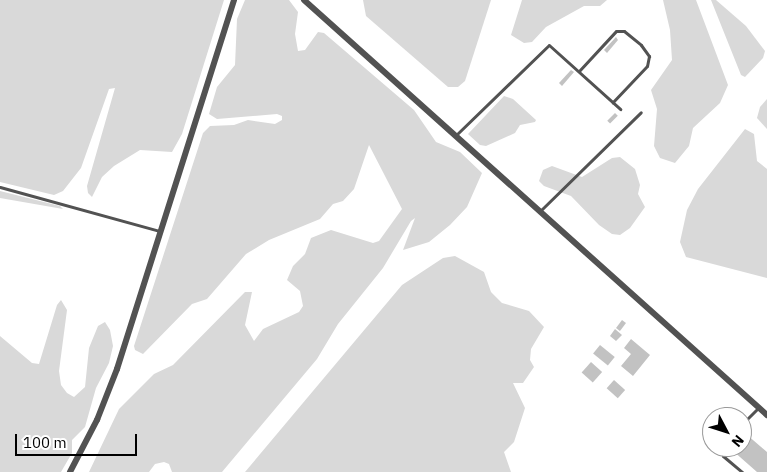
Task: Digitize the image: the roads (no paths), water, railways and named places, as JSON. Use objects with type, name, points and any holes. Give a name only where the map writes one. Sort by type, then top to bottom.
[{"type":"street","points":[[70,472],[97,420],[116,369],[234,0]]},
{"type":"street","points":[[304,0],[767,415]]},
{"type":"lane","points":[[579,70],[616,31],[624,31],[641,45],[649,56],[647,66],[613,102]]},
{"type":"lane","points":[[456,135],[546,45],[552,46],[620,108]]},
{"type":"lane","points":[[540,211],[641,112]]},
{"type":"lane","points":[[0,187],[161,231]]},
{"type":"lane","points":[[752,414],[758,408]]},
{"type":"lane","points":[[723,457],[742,472]]}]
